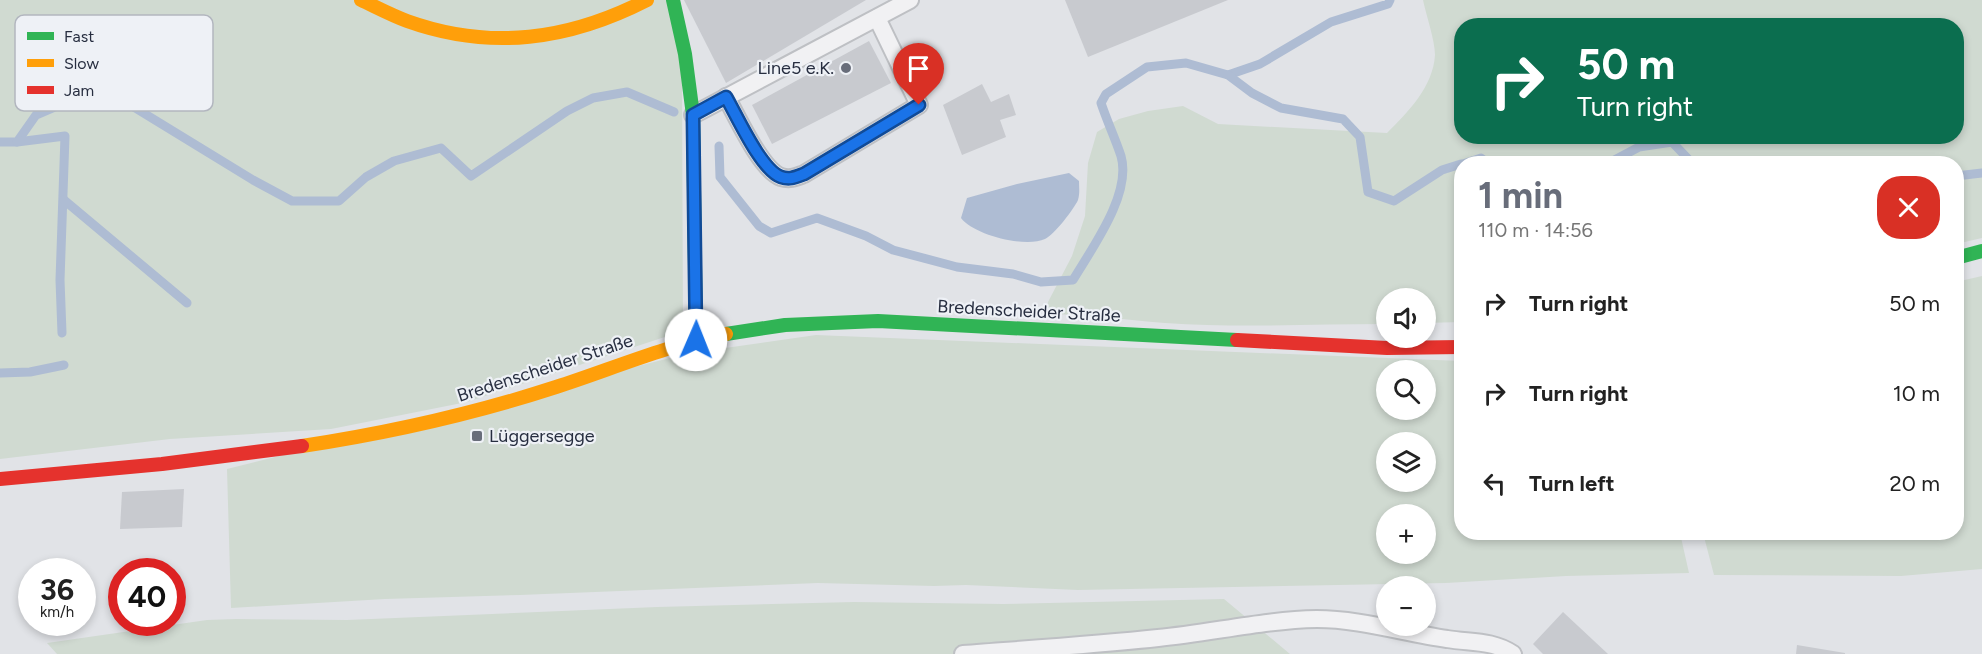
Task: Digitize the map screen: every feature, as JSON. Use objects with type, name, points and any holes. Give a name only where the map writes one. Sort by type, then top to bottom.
[{"type":"main road","points":[[361,0],[406,20],[437,28],[500,37],[534,37],[586,26],[647,0]]},
{"type":"main road","points":[[673,0],[685,54],[693,115],[696,340]]},
{"type":"main road","points":[[1964,256],[1982,251]]},
{"type":"main road","name":"Bredenscheider Straße","points":[[0,479],[231,456],[329,443],[473,412],[696,340],[756,329],[817,322],[878,321],[1387,348],[1454,347]]},
{"type":"lane","points":[[693,115],[910,0]]},
{"type":"lane","points":[[726,97],[758,154],[771,170],[780,176],[792,179],[804,174],[919,105],[877,18]]},
{"type":"lane","points":[[963,654],[1159,638],[1318,619],[1486,643],[1497,645],[1513,654]]},
{"type":"shaded area","points":[[0,0],[670,0],[682,71],[683,331],[467,402],[331,429],[170,439],[0,459]]},
{"type":"shaded area","points":[[1423,0],[1982,0],[1982,238],[1964,242],[1964,156],[1454,156],[1454,322],[1436,323],[1436,288],[1376,288],[1376,324],[1248,326],[1165,323],[1045,314],[1048,302],[1072,256],[1085,216],[1088,163],[1097,132],[1119,119],[1148,111],[1183,106],[1218,124],[1387,133],[1418,98],[1430,78],[1435,49]]},
{"type":"shaded area","points":[[1982,276],[1982,569],[1901,576],[1714,575],[1705,540],[1964,540],[1964,280]]},
{"type":"shaded area","points":[[816,335],[1454,361],[1454,540],[1682,540],[1689,573],[1566,576],[1436,583],[1436,576],[1376,576],[1376,584],[1078,590],[966,585],[818,583],[385,599],[231,608],[227,469],[690,353]]},
{"type":"shaded area","points":[[1224,599],[1290,654],[57,654],[47,643],[108,634],[186,636],[186,623],[207,620],[347,620],[657,607],[854,602],[1003,604]]},
{"type":"water","points":[[1069,173],[1079,181],[1078,200],[1063,221],[1045,239],[1025,242],[1000,238],[977,230],[961,218],[967,198]]},
{"type":"building","points":[[684,0],[866,0],[726,83]]},
{"type":"building","points":[[1065,0],[1228,0],[1088,57]]},
{"type":"building","points":[[869,41],[891,83],[772,144],[752,105]]},
{"type":"building","points":[[982,84],[991,102],[1009,94],[1016,115],[1000,120],[1006,137],[962,155],[943,105]]},
{"type":"building","points":[[184,489],[182,527],[120,529],[122,492]]},
{"type":"building","points":[[1563,612],[1608,654],[1543,654],[1533,644]]},
{"type":"building","points":[[1797,645],[1845,653],[1845,654],[1796,654]]},
{"type":"waterway","points":[[1228,75],[1260,64],[1331,22],[1388,4],[1390,0]]},
{"type":"waterway","points":[[719,146],[720,177],[759,226],[771,233],[817,218],[866,236],[893,250],[957,267],[1013,274],[1041,282],[1073,280],[1108,220],[1121,187],[1123,171],[1121,156],[1101,103],[1106,94],[1147,67],[1186,63],[1228,75],[1252,93],[1281,108],[1343,119],[1360,137],[1368,192],[1394,201],[1442,170],[1454,166]]},
{"type":"waterway","points":[[140,111],[253,180],[292,201],[339,201],[366,177],[394,161],[441,148],[471,176],[567,111],[593,98],[627,92],[674,112]]},
{"type":"waterway","points":[[0,142],[17,142],[36,115],[45,111]]},
{"type":"waterway","points":[[17,142],[65,136],[60,280],[62,333]]},
{"type":"waterway","points":[[1622,156],[1639,147],[1659,144]]},
{"type":"waterway","points":[[1674,144],[1685,156]]},
{"type":"waterway","points":[[1964,175],[1982,173]]},
{"type":"waterway","points":[[64,200],[187,303]]},
{"type":"waterway","points":[[0,373],[30,372],[64,365]]},
{"type":"traffic: fast","points":[[673,0],[685,54],[693,115],[696,340]]},
{"type":"traffic: fast","points":[[1964,256],[1982,251]]},
{"type":"traffic: fast","points":[[726,334],[785,325],[878,321],[1237,340]]},
{"type":"traffic: slow","points":[[361,0],[401,19],[438,30],[469,36],[499,38],[529,37],[559,32],[618,14],[647,0]]},
{"type":"traffic: slow","points":[[302,446],[398,429],[493,406],[661,351],[726,334]]},
{"type":"traffic: jam","points":[[1237,340],[1387,348],[1454,347]]},
{"type":"traffic: jam","points":[[0,479],[162,464],[302,446]]},
{"type":"place","name":"Line5 e.K.","points":[[846,68]]},
{"type":"place","name":"Lüggersegge","points":[[477,436]]},
{"type":"route","points":[[696,340],[693,115],[726,97],[758,154],[771,170],[780,176],[792,179],[919,105]]}]
